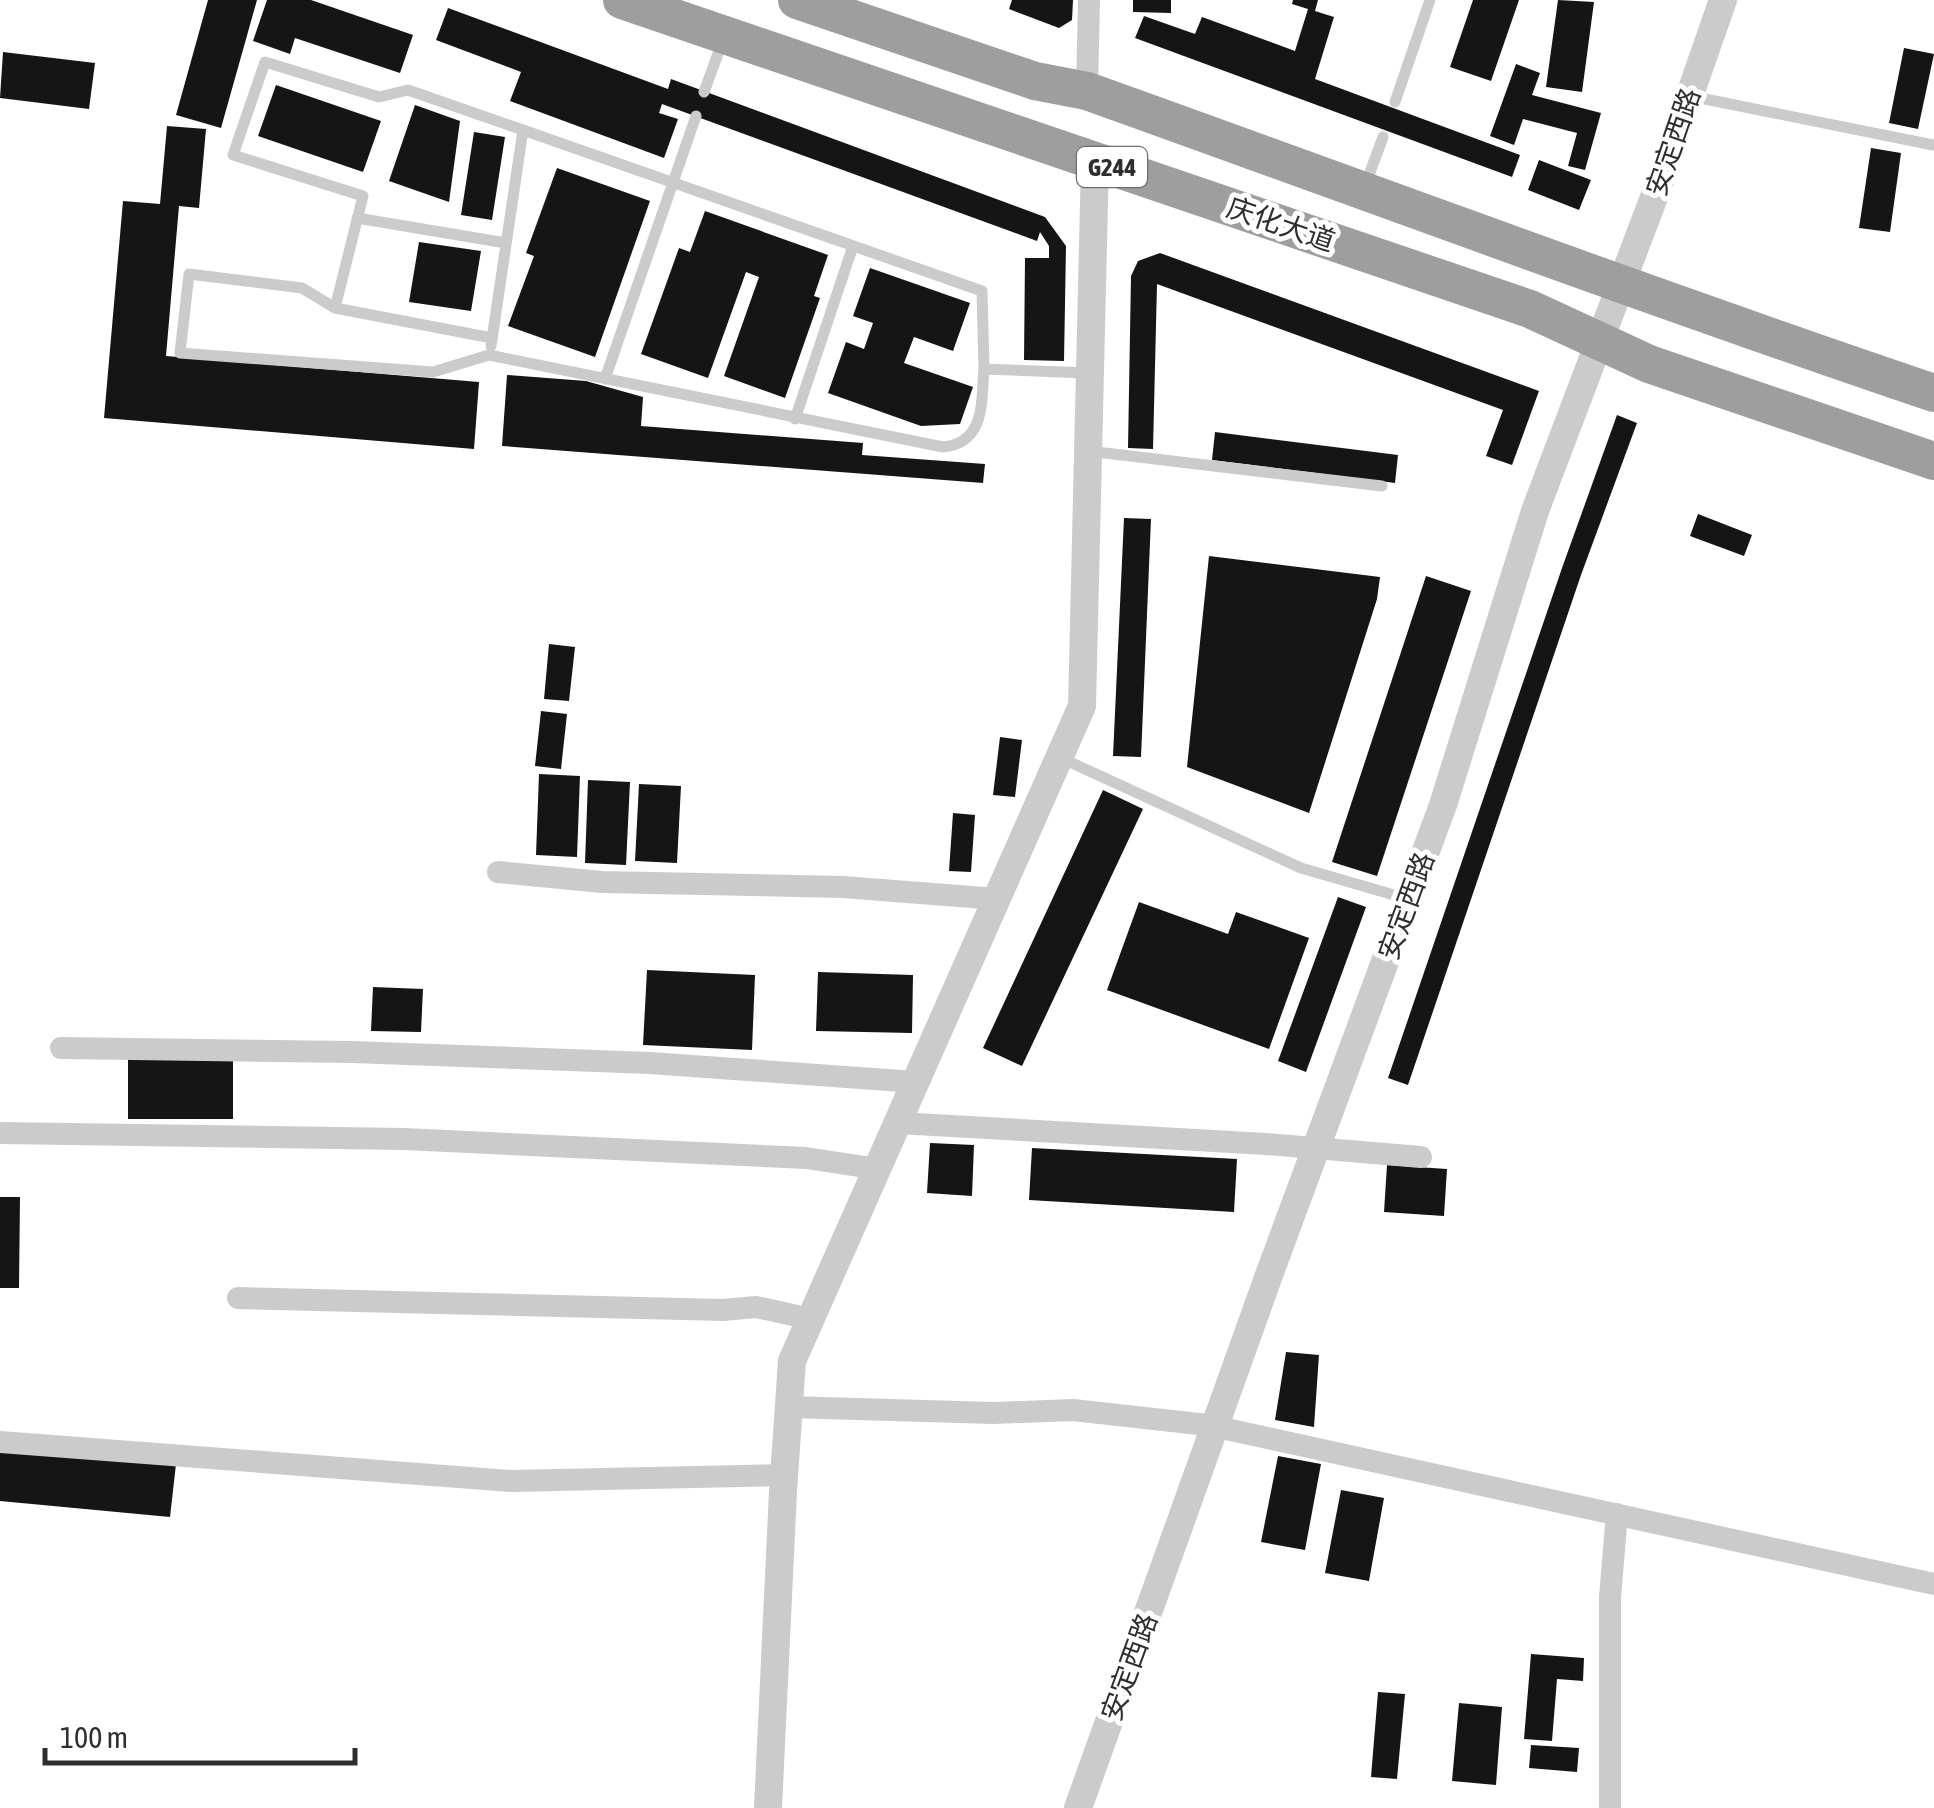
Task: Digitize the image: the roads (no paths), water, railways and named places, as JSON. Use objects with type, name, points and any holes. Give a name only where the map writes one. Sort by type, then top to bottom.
[{"type":"highway","name":"庆化大道","points":[[622,0],[1530,309],[1649,364],[1934,461]]},
{"type":"highway","name":"G244","points":[[797,0],[1035,81],[1086,91],[1934,393]]},
{"type":"street","points":[[1086,91],[1089,0]]},
{"type":"street","name":"安定西路","points":[[1614,282],[1706,0]]},
{"type":"street","name":"安定西路","points":[[1308,1148],[1443,805],[1593,338],[1690,96],[1723,0]]},
{"type":"street","points":[[768,1808],[792,1362],[1082,706],[1095,161]]},
{"type":"street","name":"安定西路","points":[[1078,1808],[1429,800],[1521,505],[1593,338]]},
{"type":"street","points":[[498,872],[602,882],[842,887],[997,898]]},
{"type":"street","points":[[61,1048],[352,1052],[650,1063],[916,1082]]},
{"type":"street","points":[[898,1123],[1421,1158]]},
{"type":"street","points":[[0,1133],[404,1139],[806,1158],[878,1169]]},
{"type":"street","points":[[238,1298],[724,1310],[756,1307],[811,1319]]},
{"type":"street","points":[[789,1407],[993,1413],[1073,1410],[1208,1426],[1934,1584]]},
{"type":"street","name":"安定西路","points":[[1062,1808],[1208,1426]]},
{"type":"street","points":[[0,1442],[511,1481],[784,1475]]},
{"type":"street","points":[[1610,1808],[1610,1598],[1617,1514]]},
{"type":"lane","points":[[1395,102],[1430,0]]},
{"type":"lane","points":[[704,92],[724,36]]},
{"type":"lane","points":[[334,308],[363,196],[233,155],[265,62],[379,97],[408,90],[982,291],[984,368],[978,424],[973,434],[954,446],[943,446],[489,355],[432,372],[180,352],[190,274],[302,288],[334,308],[492,338]]},
{"type":"lane","points":[[1690,96],[1933,145]]},
{"type":"lane","points":[[605,378],[696,116]]},
{"type":"lane","points":[[489,355],[524,130]]},
{"type":"lane","points":[[1364,190],[1383,137]]},
{"type":"lane","points":[[357,218],[506,243]]},
{"type":"lane","points":[[795,419],[854,246]]},
{"type":"lane","points":[[984,368],[1090,373]]},
{"type":"lane","points":[[1088,452],[1382,486]]},
{"type":"lane","points":[[1059,758],[1301,868],[1394,895]]}]
